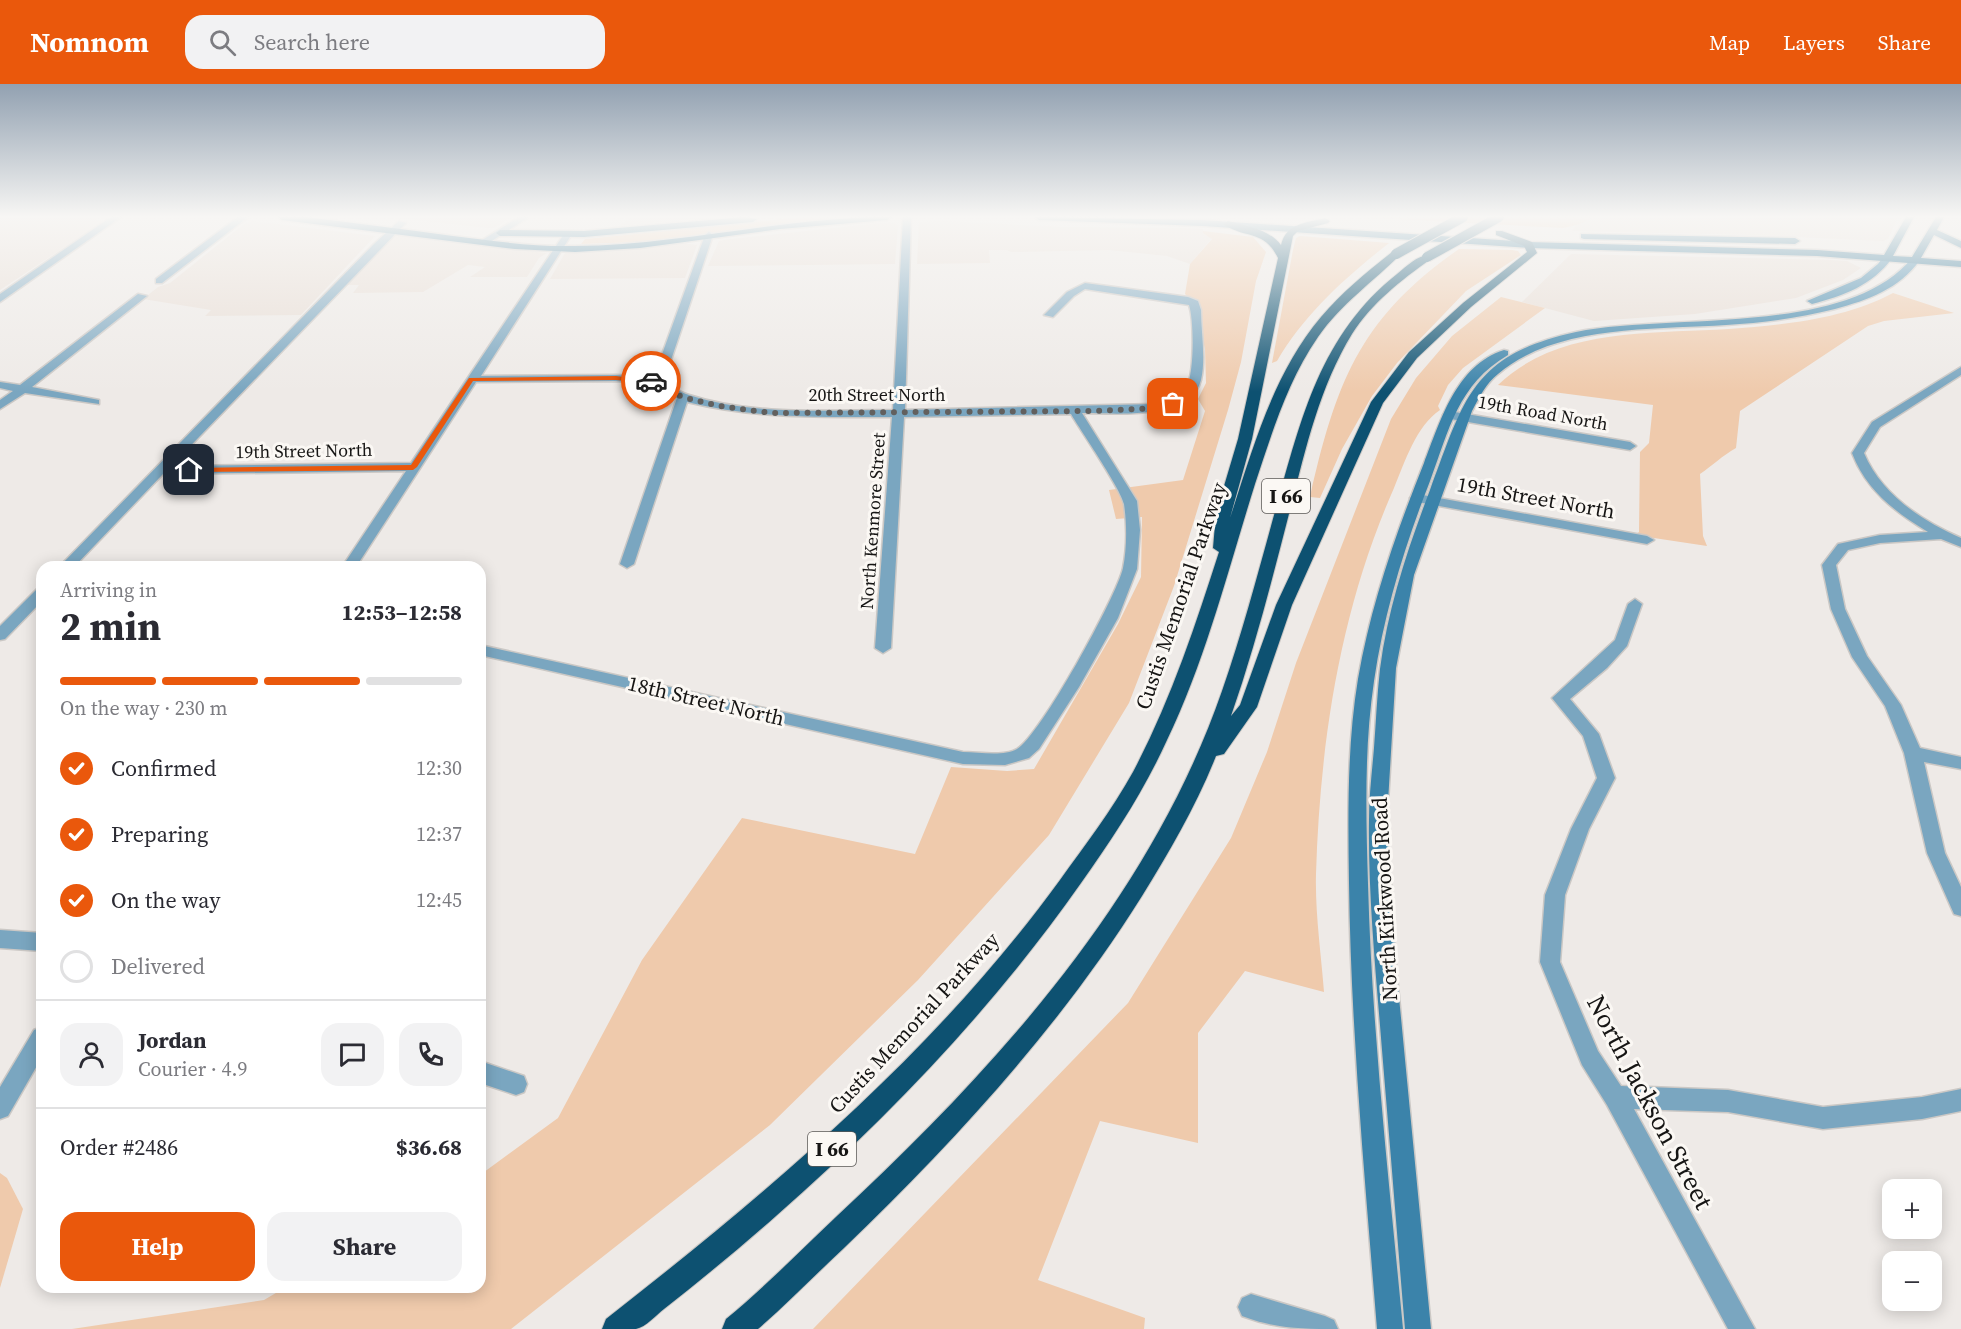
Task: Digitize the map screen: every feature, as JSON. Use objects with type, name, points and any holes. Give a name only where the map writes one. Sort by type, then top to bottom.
[{"type":"highway","points":[[1220,572],[1223,513],[1245,439],[1278,275]]},
{"type":"highway","name":"Custis Memorial Parkway","points":[[615,1329],[737,1232],[840,1142],[962,1019],[1042,922],[1120,808],[1155,747],[1198,642],[1268,424],[1296,363],[1316,331],[1354,288],[1370,275]]},
{"type":"highway","name":"I 66","points":[[736,1329],[934,1141],[1015,1050],[1075,974],[1128,899],[1170,831],[1201,770],[1235,683],[1302,437],[1320,386],[1348,332],[1385,290],[1404,275]]},
{"type":"highway","points":[[1201,770],[1248,707],[1284,605],[1377,402],[1413,354],[1467,305],[1505,275]]},
{"type":"main road","name":"North Kirkwood Road","points":[[1390,1329],[1358,913],[1361,729],[1372,648],[1390,572],[1425,499],[1468,379],[1484,364],[1510,349],[1539,338],[1594,326],[1734,316],[1799,305],[1838,293],[1871,275]]},
{"type":"main road","name":"North Kirkwood Road","points":[[1456,416],[1494,371],[1516,357],[1545,344],[1603,332],[1757,320],[1828,308],[1883,288],[1903,275]]},
{"type":"main road","name":"North Kirkwood Road","points":[[1418,1329],[1386,966],[1378,819],[1388,668],[1425,499]]},
{"type":"street","points":[[0,299],[34,275]]},
{"type":"street","points":[[159,281],[167,275]]},
{"type":"street","points":[[72,561],[351,275]]},
{"type":"street","points":[[353,561],[540,275]]},
{"type":"street","points":[[653,381],[661,372],[695,275]]},
{"type":"street","name":"North Kenmore Street","points":[[883,648],[904,275]]},
{"type":"street","name":"20th Street North","points":[[471,379],[616,378],[653,381],[682,397],[719,406],[771,413],[898,414],[1156,408],[1185,398],[1197,382],[1196,310],[1191,302],[1176,297],[1085,286],[1076,288],[1061,306],[1049,315]]},
{"type":"street","points":[[0,405],[142,296]]},
{"type":"street","points":[[1961,370],[1876,425],[1858,453],[1867,475],[1892,499],[1941,535],[1961,543]]},
{"type":"street","points":[[0,385],[95,402]]},
{"type":"street","points":[[627,564],[682,397]]},
{"type":"street","name":"18th Street North","points":[[486,651],[963,759],[1005,759],[1023,754],[1033,745],[1071,687],[1110,618],[1130,569],[1133,530],[1130,501],[1075,411]]},
{"type":"street","name":"19th Road North","points":[[1456,416],[1630,446]]},
{"type":"street","name":"19th Street North","points":[[160,470],[413,467]]},
{"type":"street","name":"19th Street North","points":[[1425,499],[1647,540]]},
{"type":"street","points":[[1941,535],[1881,539],[1843,547],[1828,565],[1838,609],[1860,657],[1893,705],[1913,753],[1936,853],[1961,909]]},
{"type":"street","points":[[0,635],[36,598]]},
{"type":"street","name":"North Jackson Street","points":[[1635,604],[1622,642],[1601,664],[1560,698],[1591,734],[1605,778],[1580,829],[1556,896],[1550,962],[1590,1058],[1615,1097],[1742,1329]]},
{"type":"street","points":[[1913,753],[1961,763]]},
{"type":"street","points":[[0,939],[36,942]]},
{"type":"street","points":[[0,1108],[36,1047]]},
{"type":"street","points":[[486,1074],[516,1083]]},
{"type":"street","points":[[1615,1097],[1728,1101],[1823,1118],[1922,1108],[1961,1100]]},
{"type":"street","points":[[1251,1307],[1324,1329]]},
{"type":"shaded area","points":[[0,275],[22,275],[0,290]]},
{"type":"shaded area","points":[[180,275],[338,275],[301,315],[205,316],[211,310],[143,299],[158,287],[170,283]]},
{"type":"shaded area","points":[[355,275],[451,275],[423,292],[353,293],[359,285],[345,285]]},
{"type":"shaded area","points":[[473,275],[528,275],[527,277],[470,277]]},
{"type":"shaded area","points":[[552,275],[686,275],[685,278],[550,279]]},
{"type":"shaded area","points":[[1188,275],[1258,275],[1241,362],[1228,410],[1174,586],[1129,703],[1049,835],[918,980],[770,1125],[511,1329],[72,1329],[264,1300],[276,1293],[486,1293],[486,1171],[558,1118],[642,960],[742,818],[915,854],[951,767],[1007,771],[1034,769],[1118,624],[1141,577],[1142,517],[1116,519],[1109,490],[1183,480],[1205,411],[1198,399],[1206,383],[1205,349],[1194,303],[1185,294]]},
{"type":"shaded area","points":[[1288,275],[1350,275],[1313,312],[1277,361],[1272,363]]},
{"type":"shaded area","points":[[1425,275],[1490,275],[1466,291],[1397,363],[1372,396],[1342,449],[1320,498],[1310,497],[1330,419],[1342,386],[1375,327]]},
{"type":"shaded area","points":[[1549,275],[1850,275],[1796,298],[1695,314],[1594,321],[1522,302]]},
{"type":"shaded area","points":[[1893,293],[1954,313],[1884,321],[1868,326],[1740,411],[1736,448],[1700,474],[1703,536],[1707,546],[1634,535],[1639,532],[1640,452],[1649,443],[1653,405],[1498,385],[1522,366],[1548,352],[1577,343],[1637,334],[1792,323],[1855,309]]},
{"type":"shaded area","points":[[1501,297],[1545,308],[1463,368],[1448,385],[1438,406],[1440,410],[1424,425],[1402,467],[1375,534],[1347,629],[1328,726],[1318,825],[1316,903],[1324,992],[1245,971],[1198,1033],[1198,1143],[1100,1121],[1038,1280],[1145,1318],[1144,1329],[813,1329],[1128,1003],[1231,838],[1267,752],[1296,663],[1391,419],[1416,378],[1452,336]]},
{"type":"shaded area","points":[[0,1173],[7,1178],[23,1209],[0,1288]]},
{"type":"way so far","points":[[651,381],[682,397],[719,406],[771,413],[1096,411],[1137,410],[1173,404]]},
{"type":"route","points":[[189,470],[413,467],[446,421],[471,379],[616,378],[651,381]]}]
